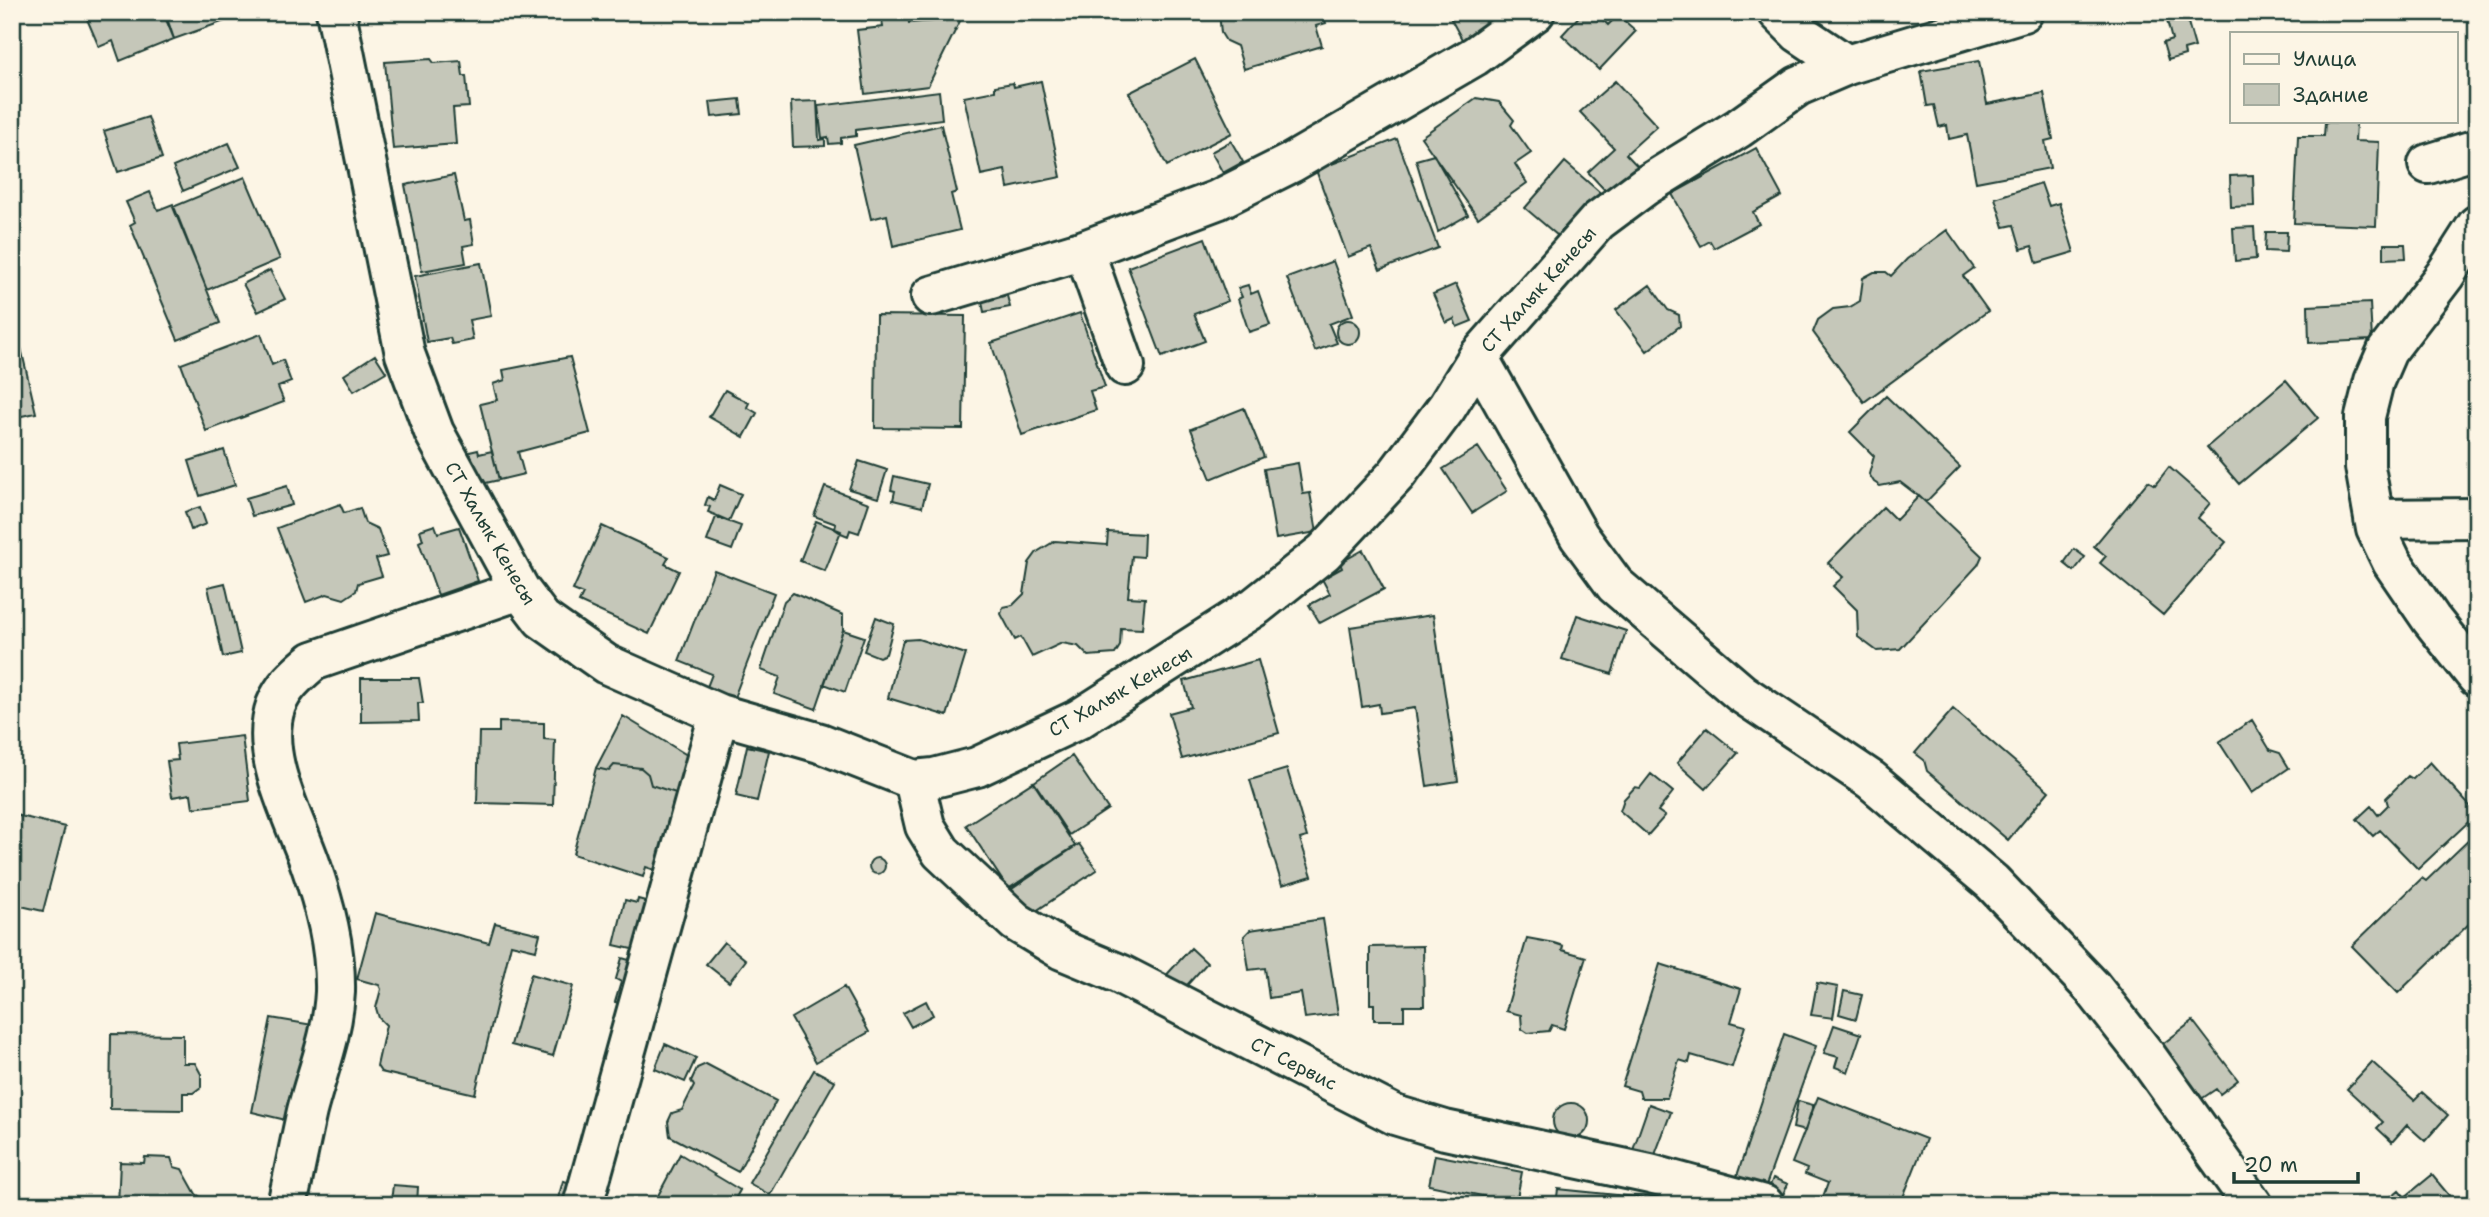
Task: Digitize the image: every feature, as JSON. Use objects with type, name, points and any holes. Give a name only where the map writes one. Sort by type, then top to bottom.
[{"type":"street","name":"СТ Халык Кенесы","points":[[336,12],[405,354],[434,432],[520,590],[542,619],[606,663],[719,714],[820,743],[914,780],[977,767],[1079,719],[1256,606],[1324,552],[1396,475],[1447,407],[1478,357],[1598,221],[1645,186],[1739,128],[1798,86],[1847,65],[2023,12]]},
{"type":"street","points":[[930,296],[1084,250],[1217,201],[1291,163],[1475,56],[1535,12]]},
{"type":"street","points":[[1788,23],[1847,65]]},
{"type":"street","points":[[1788,23],[1807,59],[1798,86]]},
{"type":"street","points":[[2428,164],[2477,149]]},
{"type":"street","points":[[2477,225],[2437,287],[2387,351],[2374,381],[2365,417],[2365,467],[2374,519],[2392,562],[2477,677]]},
{"type":"street","points":[[1084,250],[1125,366]]},
{"type":"street","points":[[1478,357],[1579,536],[1615,585],[1741,692],[1871,780],[1992,882],[2092,988],[2147,1057],[2253,1205]]},
{"type":"street","points":[[2374,519],[2477,518]]},
{"type":"street","points":[[287,1205],[308,1109],[326,1053],[335,995],[334,943],[310,862],[285,803],[272,753],[275,707],[287,683],[313,661],[520,590]]},
{"type":"street","points":[[583,1205],[719,714]]},
{"type":"street","name":"СТ Сервис","points":[[914,780],[925,826],[941,852],[1016,922],[1062,950],[1120,974],[1395,1115],[1445,1130],[1650,1174],[1764,1205]]},
{"type":"building","points":[[84,12],[163,12],[174,39],[120,61],[113,41],[99,47]]},
{"type":"building","points":[[165,12],[250,12],[174,39]]},
{"type":"building","points":[[881,12],[908,12],[909,23],[961,19],[928,86],[865,94],[857,30],[883,27]]},
{"type":"building","points":[[1219,12],[1323,12],[1326,23],[1316,26],[1322,46],[1244,69],[1237,46],[1226,41],[1221,33]]},
{"type":"building","points":[[1447,12],[1524,12],[1465,45]]},
{"type":"building","points":[[1583,12],[1595,12],[1608,25],[1618,15],[1636,31],[1599,70],[1562,35]]},
{"type":"building","points":[[2185,12],[2195,47],[2184,50],[2185,55],[2168,60],[2163,43],[2172,40],[2166,17]]},
{"type":"building","points":[[431,59],[434,63],[461,61],[463,76],[466,76],[469,107],[453,108],[456,144],[393,149],[385,62]]},
{"type":"building","points":[[1195,59],[1232,133],[1167,166],[1129,93]]},
{"type":"building","points":[[1979,61],[1987,104],[2044,93],[2053,139],[2045,141],[2050,168],[1976,182],[1967,135],[1949,139],[1947,125],[1939,127],[1934,105],[1927,106],[1921,71]]},
{"type":"building","points":[[1041,81],[1061,177],[1008,188],[1005,170],[981,175],[964,97],[995,91],[995,86],[1013,83],[1014,87]]},
{"type":"building","points":[[1615,81],[1657,126],[1626,154],[1645,174],[1615,201],[1588,172],[1614,148],[1580,112]]},
{"type":"building","points":[[939,91],[942,119],[856,130],[856,136],[841,138],[841,143],[829,144],[828,137],[822,138],[818,106]]},
{"type":"building","points":[[1476,98],[1499,102],[1514,120],[1511,125],[1531,153],[1515,164],[1527,183],[1478,218],[1421,137]]},
{"type":"building","points":[[740,99],[742,114],[712,117],[710,102]]},
{"type":"building","points":[[817,101],[819,140],[825,139],[825,146],[793,147],[791,102]]},
{"type":"building","points":[[148,117],[162,158],[118,172],[104,131]]},
{"type":"building","points":[[2325,122],[2356,123],[2355,141],[2379,142],[2376,226],[2294,223],[2298,136],[2324,136]]},
{"type":"building","points":[[941,125],[957,192],[951,194],[960,230],[893,246],[887,215],[871,219],[854,145]]},
{"type":"building","points":[[1397,139],[1438,248],[1380,270],[1371,248],[1348,257],[1316,170]]},
{"type":"building","points":[[1231,141],[1243,162],[1223,173],[1211,152]]},
{"type":"building","points":[[229,143],[240,167],[183,191],[173,167]]},
{"type":"building","points":[[1756,148],[1782,196],[1753,212],[1759,224],[1714,248],[1710,241],[1701,246],[1672,194]]},
{"type":"building","points":[[1434,155],[1468,215],[1438,232],[1416,160]]},
{"type":"building","points":[[1565,162],[1603,195],[1564,241],[1525,208]]},
{"type":"building","points":[[454,175],[464,221],[470,220],[474,244],[463,246],[466,263],[422,271],[405,185]]},
{"type":"building","points":[[2253,175],[2254,206],[2231,207],[2230,176]]},
{"type":"building","points":[[245,177],[280,259],[207,290],[173,207]]},
{"type":"building","points":[[2041,183],[2049,206],[2059,203],[2074,252],[2037,263],[2032,246],[2021,249],[2014,225],[2004,227],[1995,198]]},
{"type":"building","points":[[150,192],[158,210],[173,204],[220,323],[178,340],[130,225],[135,222],[126,202]]},
{"type":"building","points":[[2254,227],[2256,259],[2235,261],[2233,228]]},
{"type":"building","points":[[1947,230],[1974,268],[1963,276],[1988,311],[1864,402],[1813,332],[1818,320],[1833,309],[1850,307],[1860,301],[1863,278],[1874,272],[1886,272],[1891,276],[1907,259]]},
{"type":"building","points":[[2266,232],[2287,232],[2286,252],[2265,251]]},
{"type":"building","points":[[1205,238],[1228,301],[1194,314],[1205,341],[1162,357],[1128,267]]},
{"type":"building","points":[[2384,244],[2405,244],[2406,258],[2384,259]]},
{"type":"building","points":[[1333,261],[1353,315],[1329,324],[1337,343],[1315,351],[1287,278]]},
{"type":"building","points":[[481,263],[491,316],[469,320],[473,340],[452,344],[450,338],[427,342],[415,276]]},
{"type":"building","points":[[270,270],[285,299],[258,312],[243,284]]},
{"type":"building","points":[[1456,284],[1472,321],[1457,327],[1454,319],[1446,323],[1433,294]]},
{"type":"building","points":[[1248,285],[1251,294],[1258,291],[1270,325],[1249,332],[1238,299],[1242,297],[1238,288]]},
{"type":"building","points":[[1650,285],[1668,310],[1679,315],[1680,326],[1647,351],[1616,310]]},
{"type":"building","points":[[1006,292],[1010,307],[984,312],[981,297]]},
{"type":"building","points":[[2370,303],[2372,340],[2309,343],[2308,306]]},
{"type":"building","points":[[1080,313],[1105,387],[1090,391],[1096,410],[1022,435],[991,343]]},
{"type":"building","points":[[876,315],[965,316],[963,429],[875,428]]},
{"type":"building","points":[[1348,320],[1357,323],[1360,332],[1357,341],[1348,344],[1339,341],[1336,332],[1339,323]]},
{"type":"building","points":[[261,334],[272,365],[283,360],[291,382],[278,387],[284,402],[206,431],[181,364]]},
{"type":"building","points":[[12,335],[18,335],[36,413],[12,418]]},
{"type":"building","points":[[375,355],[386,372],[354,391],[344,375]]},
{"type":"building","points":[[570,357],[590,433],[518,452],[524,474],[499,480],[480,404],[497,400],[493,384],[505,380],[503,370]]},
{"type":"building","points":[[2286,380],[2318,418],[2239,484],[2207,447]]},
{"type":"building","points":[[725,390],[749,403],[747,407],[757,413],[744,437],[709,417]]},
{"type":"building","points":[[1886,396],[1960,467],[1926,502],[1900,482],[1880,486],[1874,482],[1869,474],[1874,456],[1850,432]]},
{"type":"building","points":[[1244,408],[1264,457],[1211,479],[1191,429]]},
{"type":"building","points":[[1478,447],[1507,491],[1472,513],[1443,469]]},
{"type":"building","points":[[224,450],[235,485],[200,496],[189,461]]},
{"type":"building","points":[[478,450],[479,454],[492,451],[499,480],[468,487],[461,454]]},
{"type":"building","points":[[859,461],[887,470],[878,498],[849,489]]},
{"type":"building","points":[[1298,463],[1303,494],[1310,493],[1317,532],[1276,539],[1264,469]]},
{"type":"building","points":[[2169,467],[2210,503],[2198,518],[2226,542],[2163,615],[2100,563],[2106,556],[2094,546],[2148,481],[2155,485]]},
{"type":"building","points":[[894,476],[928,484],[922,507],[893,500],[895,491],[891,490]]},
{"type":"building","points":[[720,485],[741,494],[729,521],[708,512],[710,507],[705,505],[708,497],[714,500]]},
{"type":"building","points":[[287,486],[292,505],[252,516],[246,498]]},
{"type":"building","points":[[825,487],[869,503],[859,533],[850,530],[848,536],[835,529],[836,524],[814,516]]},
{"type":"building","points":[[1919,496],[1982,556],[1978,565],[1900,649],[1877,651],[1858,637],[1857,610],[1833,586],[1843,577],[1828,563],[1883,507],[1896,520]]},
{"type":"building","points":[[340,504],[344,513],[360,508],[365,523],[378,529],[387,556],[376,559],[382,576],[358,583],[356,591],[344,599],[327,594],[306,602],[277,528]]},
{"type":"building","points":[[200,507],[206,524],[191,530],[185,512]]},
{"type":"building","points":[[716,517],[741,526],[732,550],[707,541]]},
{"type":"building","points":[[816,521],[841,531],[825,571],[800,561]]},
{"type":"building","points":[[435,525],[438,533],[459,527],[478,581],[438,595],[419,542],[423,540],[420,530]]},
{"type":"building","points":[[602,526],[669,557],[665,564],[679,571],[649,634],[579,602],[583,594],[573,590]]},
{"type":"building","points":[[1108,532],[1144,534],[1143,557],[1132,556],[1128,597],[1145,598],[1142,629],[1121,628],[1120,646],[1115,654],[1088,656],[1078,646],[1062,643],[1032,657],[1021,637],[1015,640],[1001,614],[1003,607],[1013,605],[1024,594],[1029,563],[1037,552],[1055,541],[1107,545]]},
{"type":"building","points":[[2074,549],[2085,557],[2074,571],[2064,563]]},
{"type":"building","points":[[1363,550],[1384,589],[1320,623],[1309,605],[1330,594],[1322,579],[1342,568],[1340,563]]},
{"type":"building","points":[[714,570],[774,593],[732,703],[705,692],[712,674],[679,661]]},
{"type":"building","points":[[225,583],[241,653],[223,657],[208,587]]},
{"type":"building","points":[[793,593],[843,615],[843,630],[816,709],[774,694],[780,677],[761,670],[784,601]]},
{"type":"building","points":[[1433,615],[1458,781],[1427,786],[1415,708],[1380,713],[1379,704],[1362,707],[1350,627]]},
{"type":"building","points":[[1577,615],[1626,631],[1612,674],[1562,659]]},
{"type":"building","points":[[876,617],[894,624],[886,654],[879,657],[864,651]]},
{"type":"building","points":[[843,630],[864,637],[845,692],[824,684]]},
{"type":"building","points":[[918,639],[966,654],[947,716],[888,698],[903,640]]},
{"type":"building","points":[[1258,660],[1279,733],[1182,759],[1169,713],[1191,707],[1184,681]]},
{"type":"building","points":[[361,678],[419,678],[423,703],[418,703],[419,721],[361,722]]},
{"type":"building","points":[[1953,709],[2049,791],[2008,840],[1927,771],[1924,760],[1915,753]]},
{"type":"building","points":[[623,716],[695,760],[688,797],[651,785],[648,774],[641,768],[614,765],[609,771],[596,768]]},
{"type":"building","points":[[2252,720],[2270,750],[2280,753],[2289,768],[2252,793],[2219,742]]},
{"type":"building","points":[[499,722],[544,723],[544,739],[555,740],[553,805],[477,803],[479,732],[499,732]]},
{"type":"building","points":[[1707,728],[1738,753],[1706,789],[1677,763]]},
{"type":"building","points":[[242,736],[250,801],[193,808],[191,794],[172,797],[167,761],[178,760],[176,744]]},
{"type":"building","points":[[747,746],[769,751],[757,801],[736,796]]},
{"type":"building","points":[[1072,756],[1108,809],[1069,835],[1034,782]]},
{"type":"building","points":[[2430,762],[2477,814],[2418,869],[2380,830],[2373,836],[2357,819],[2371,806],[2378,815],[2388,805],[2386,798],[2408,776],[2413,779]]},
{"type":"building","points":[[614,765],[641,768],[648,774],[651,785],[688,797],[667,874],[646,867],[643,877],[573,854],[596,768],[609,771]]},
{"type":"building","points":[[1287,769],[1307,837],[1300,839],[1312,876],[1282,885],[1250,780]]},
{"type":"building","points":[[1651,774],[1673,792],[1658,811],[1665,816],[1648,835],[1620,811],[1624,799],[1635,787],[1640,788]]},
{"type":"building","points":[[1033,782],[1075,846],[1008,889],[966,825]]},
{"type":"building","points":[[12,814],[65,827],[43,911],[12,904]]},
{"type":"building","points":[[2477,832],[2477,916],[2398,993],[2352,946],[2422,878],[2426,881]]},
{"type":"building","points":[[1079,844],[1097,870],[1027,917],[1009,891]]},
{"type":"building","points":[[877,858],[885,866],[877,874],[869,866]]},
{"type":"building","points":[[638,899],[653,903],[645,952],[614,945],[625,900],[637,903]]},
{"type":"building","points":[[375,913],[489,943],[495,923],[540,934],[536,950],[511,944],[475,1094],[381,1072],[377,1066],[386,1025],[379,1018],[376,1008],[381,989],[379,985],[357,979]]},
{"type":"building","points":[[1323,919],[1338,1014],[1305,1018],[1301,993],[1269,998],[1265,968],[1249,970],[1244,936],[1250,930]]},
{"type":"building","points":[[1527,938],[1554,943],[1563,946],[1562,950],[1586,957],[1564,1029],[1552,1025],[1549,1031],[1528,1033],[1522,1029],[1521,1015],[1506,1011]]},
{"type":"building","points":[[724,942],[746,960],[729,982],[706,964]]},
{"type":"building","points":[[1423,946],[1424,1006],[1404,1006],[1404,1020],[1374,1020],[1374,1004],[1370,1004],[1370,947]]},
{"type":"building","points":[[1191,948],[1207,963],[1178,995],[1162,980]]},
{"type":"building","points":[[631,952],[648,957],[634,1006],[615,1002],[621,982],[616,979],[622,958],[629,960]]},
{"type":"building","points":[[1660,964],[1741,989],[1731,1022],[1745,1026],[1732,1067],[1691,1055],[1689,1063],[1679,1060],[1667,1098],[1641,1098],[1639,1091],[1622,1086]]},
{"type":"building","points":[[531,974],[573,986],[553,1056],[511,1045]]},
{"type":"building","points":[[1817,983],[1838,987],[1833,1018],[1811,1015]]},
{"type":"building","points":[[844,987],[869,1032],[816,1062],[791,1018]]},
{"type":"building","points":[[1844,991],[1862,995],[1856,1019],[1839,1014]]},
{"type":"building","points":[[926,1001],[933,1015],[911,1027],[903,1013]]},
{"type":"building","points":[[271,1018],[313,1025],[290,1121],[252,1112]]},
{"type":"building","points":[[2193,1021],[2238,1080],[2220,1094],[2216,1089],[2197,1102],[2156,1049]]},
{"type":"building","points":[[1834,1025],[1861,1034],[1848,1072],[1835,1067],[1838,1057],[1824,1053]]},
{"type":"building","points":[[111,1034],[183,1035],[183,1063],[195,1063],[201,1074],[201,1087],[193,1093],[183,1093],[183,1110],[110,1109]]},
{"type":"building","points":[[1784,1034],[1816,1046],[1760,1202],[1732,1191]]},
{"type":"building","points":[[665,1044],[696,1058],[685,1082],[655,1069]]},
{"type":"building","points":[[2372,1062],[2414,1100],[2422,1092],[2448,1115],[2425,1141],[2407,1125],[2392,1142],[2377,1128],[2383,1122],[2347,1089]]},
{"type":"building","points":[[706,1064],[776,1101],[738,1172],[670,1136],[668,1122],[672,1113],[682,1110],[694,1086],[691,1081],[697,1068]]},
{"type":"building","points":[[814,1070],[835,1081],[770,1195],[749,1183]]},
{"type":"building","points":[[1818,1097],[1926,1139],[1900,1205],[1820,1205],[1828,1183],[1805,1174],[1807,1169],[1792,1163]]},
{"type":"building","points":[[1798,1101],[1813,1105],[1805,1131],[1793,1128]]},
{"type":"building","points":[[1571,1103],[1584,1108],[1589,1121],[1584,1134],[1571,1139],[1558,1134],[1553,1121],[1558,1108]]},
{"type":"building","points":[[1649,1104],[1671,1112],[1653,1160],[1632,1153]]},
{"type":"building","points":[[680,1154],[740,1190],[732,1205],[653,1205]]},
{"type":"building","points":[[1435,1155],[1522,1172],[1516,1203],[1429,1185]]},
{"type":"building","points":[[145,1157],[171,1158],[174,1167],[182,1169],[196,1194],[213,1205],[118,1205],[120,1162],[144,1163]]},
{"type":"building","points":[[571,1171],[588,1175],[567,1205],[557,1202],[563,1181],[568,1182]]},
{"type":"building","points":[[2432,1175],[2457,1205],[2381,1205],[2399,1190],[2405,1197]]},
{"type":"building","points":[[1773,1178],[1788,1184],[1779,1204],[1765,1198]]},
{"type":"building","points":[[393,1185],[418,1187],[417,1204],[391,1202]]},
{"type":"building","points":[[1558,1189],[1665,1200],[1665,1204],[1670,1205],[1556,1205]]},
{"type":"building","points":[[1432,1194],[1504,1205],[1430,1205]]}]
